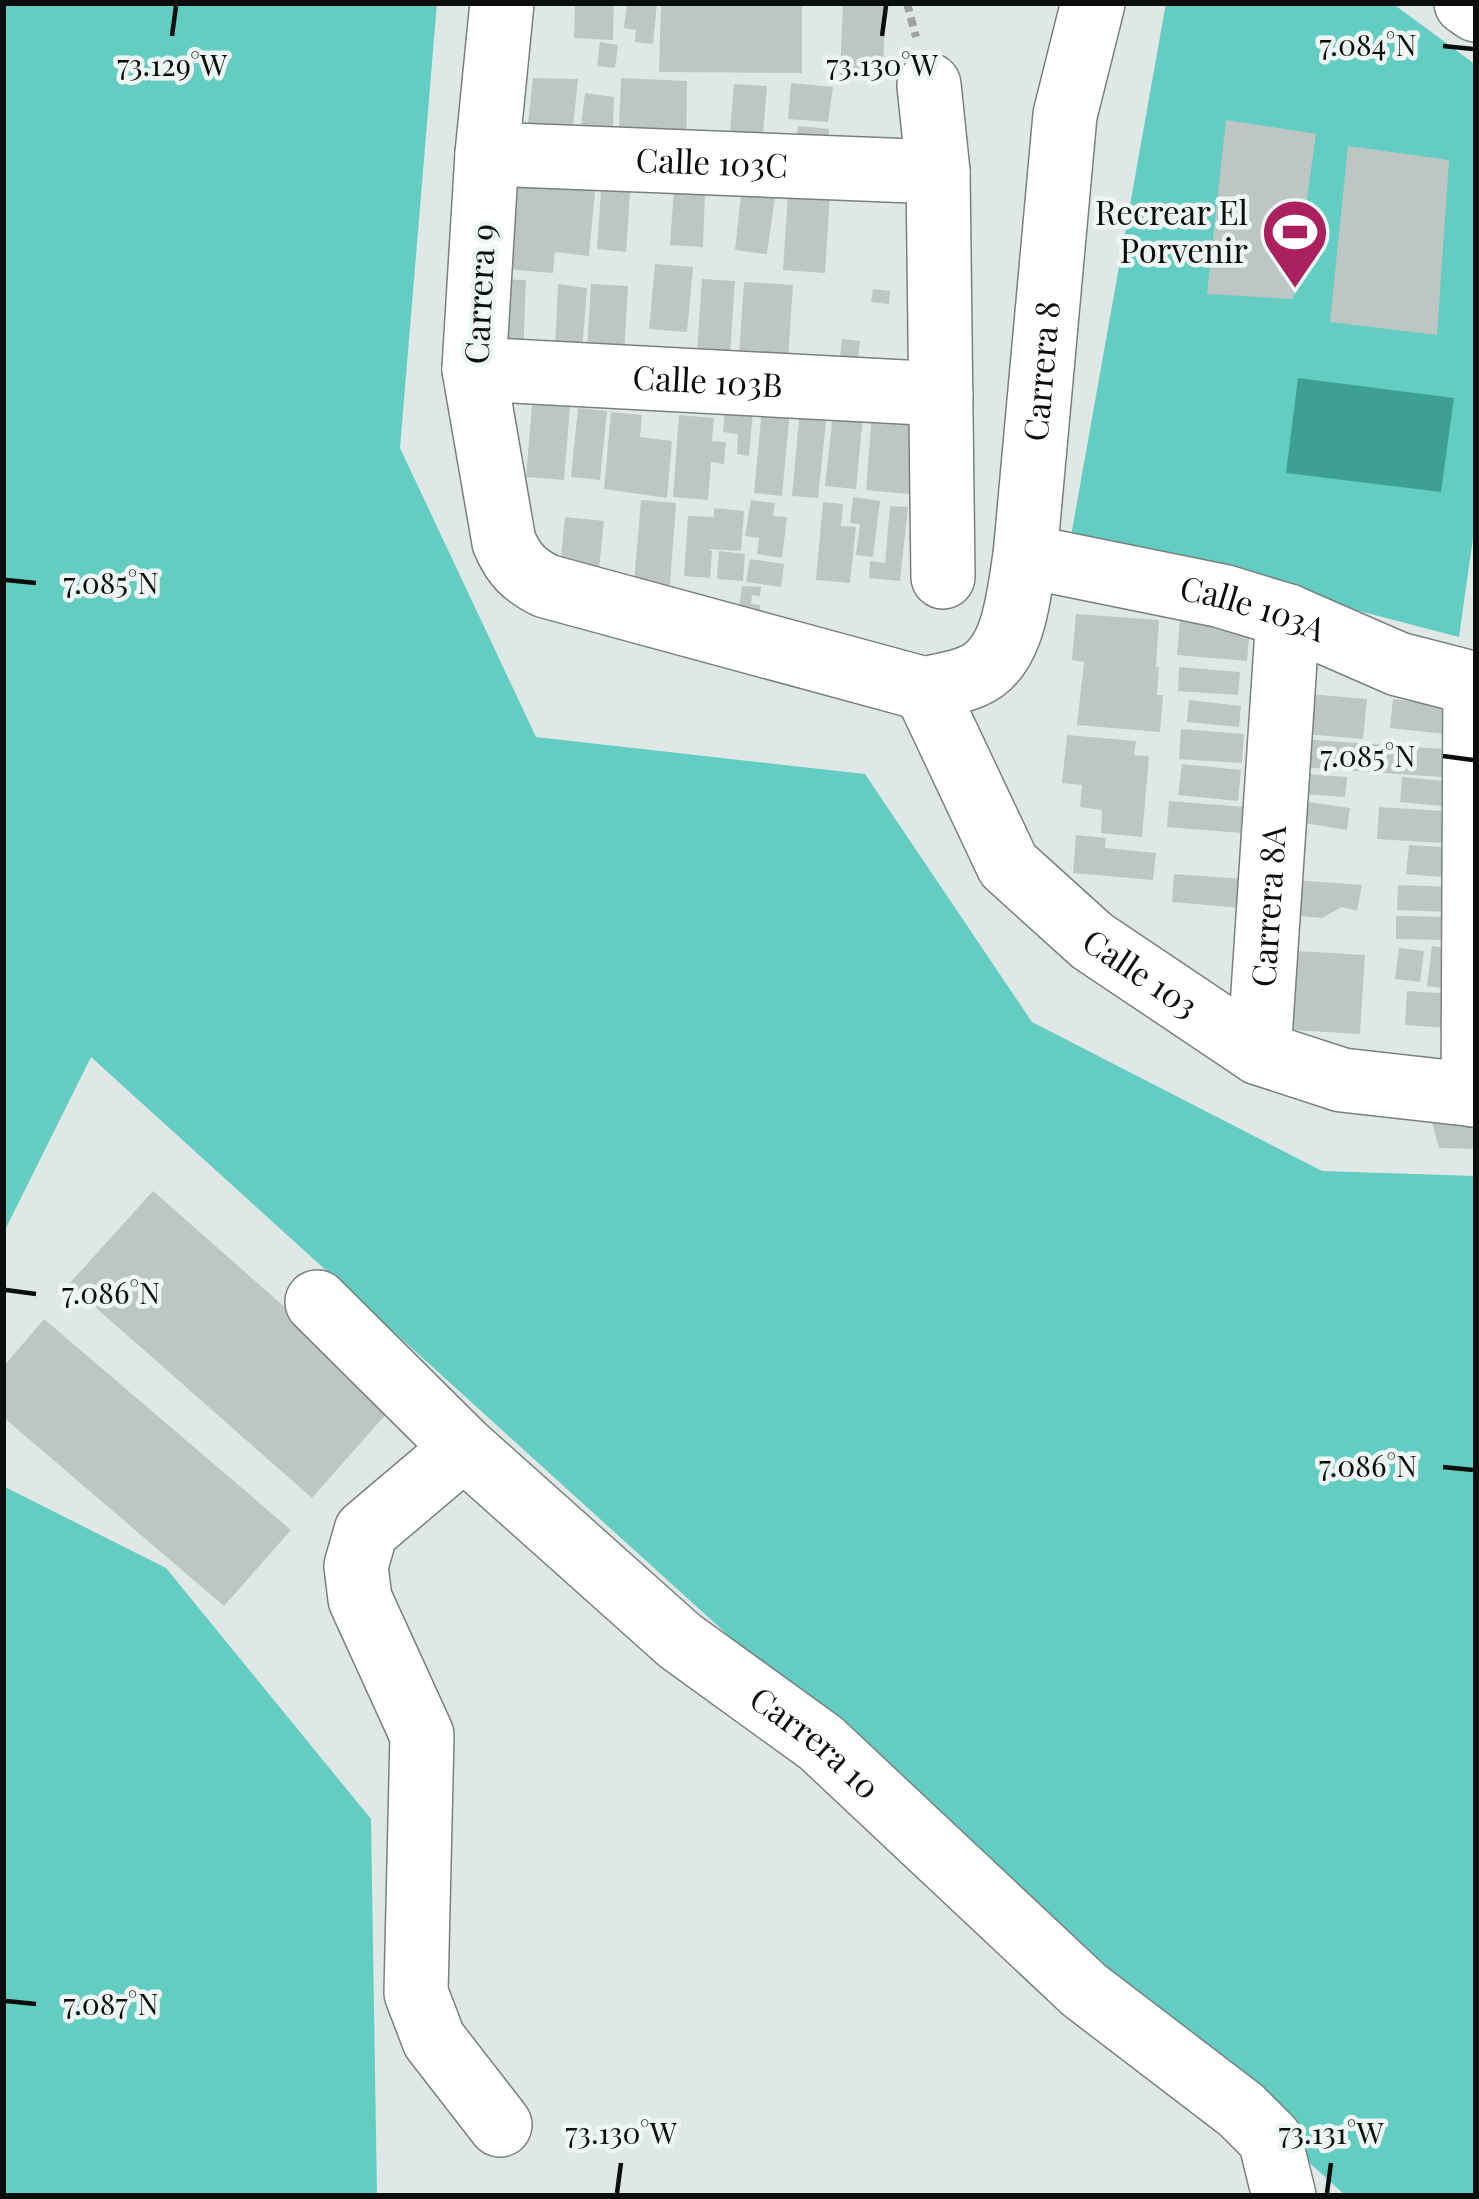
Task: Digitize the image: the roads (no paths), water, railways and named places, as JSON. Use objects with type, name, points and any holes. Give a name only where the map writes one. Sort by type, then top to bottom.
[{"type":"street","name":"Carrera 9","points":[[502,3],[474,369],[504,542],[525,576],[546,586],[925,689]]},
{"type":"street","name":"Carrera 8","points":[[925,689],[974,676],[997,659],[1013,618],[1025,556],[1065,115],[1093,3]]},
{"type":"street","points":[[1466,3],[1476,10]]},
{"type":"street","points":[[929,85],[938,172],[944,577]]},
{"type":"street","name":"Calle 103C","points":[[487,154],[938,172]]},
{"type":"street","name":"Calle 103B","points":[[474,369],[941,394]]},
{"type":"street","name":"Calle 103A","points":[[1025,556],[1222,596],[1288,616],[1398,664],[1475,684]]},
{"type":"street","name":"Carrera 8A","points":[[1259,1053],[1288,616]]},
{"type":"street","points":[[1474,1095],[1475,684]]},
{"type":"street","name":"Calle 103","points":[[925,689],[1008,866],[1092,941],[1259,1053],[1342,1080],[1474,1095]]},
{"type":"street","name":"Carrera 10","points":[[317,1302],[464,1448],[680,1641],[821,1743],[1084,1990],[1240,2110],[1270,2139],[1284,2196]]},
{"type":"street","points":[[464,1448],[366,1531],[356,1566],[360,1599],[422,1735],[416,1994],[434,2040],[500,2125]]},
{"type":"place","name":"Recrear El Porvenir","points":[[1295,291]]}]
